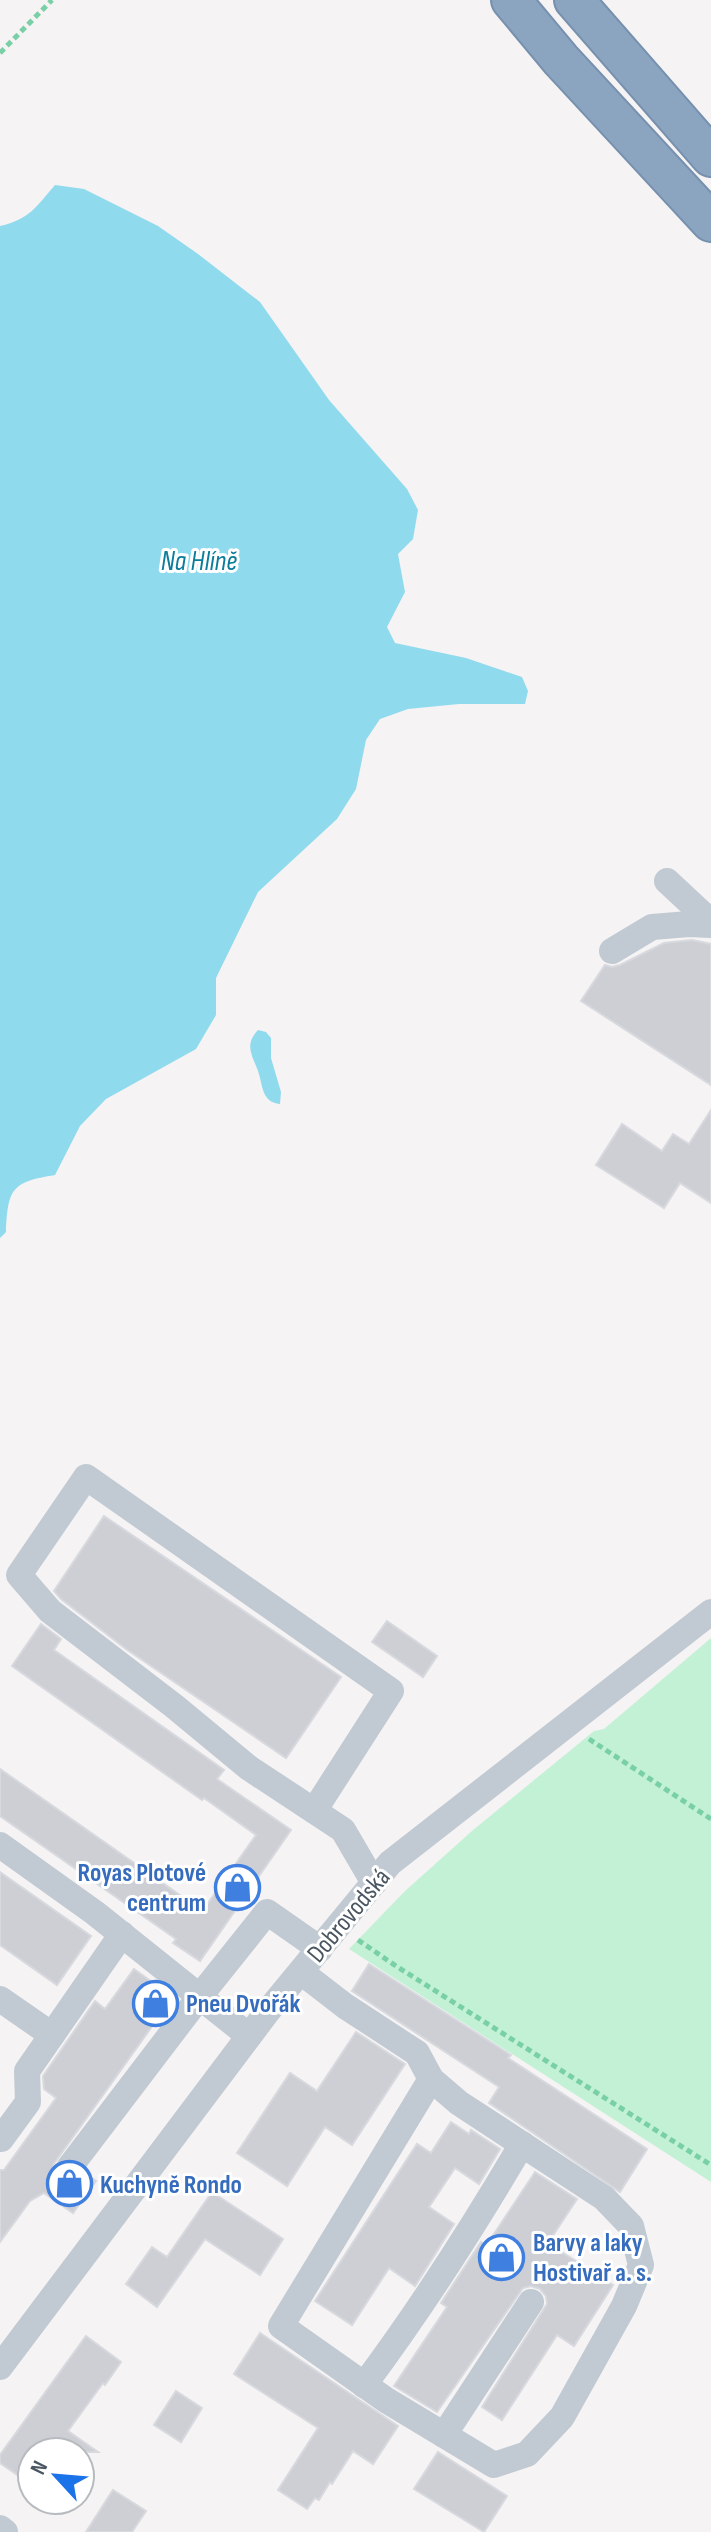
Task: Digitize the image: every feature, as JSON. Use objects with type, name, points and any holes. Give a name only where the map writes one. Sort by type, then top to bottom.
[{"type":"highway","points":[[511,0],[561,60],[711,222]]},
{"type":"highway","points":[[574,0],[711,157]]},
{"type":"street","points":[[667,881],[711,924]]},
{"type":"street","points":[[612,951],[652,927],[711,924]]},
{"type":"street","points":[[314,1811],[391,1691],[86,1477],[19,1575],[50,1611],[249,1768],[314,1811],[343,1830],[374,1883]]},
{"type":"street","name":"Dobrovodská","points":[[0,2367],[249,2036],[390,1863],[711,1612]]},
{"type":"street","points":[[0,1845],[122,1934],[249,2036]]},
{"type":"street","points":[[69,2168],[267,1912],[320,1949]]},
{"type":"street","points":[[1,2139],[28,2102],[27,2071],[122,1934]]},
{"type":"street","points":[[301,1972],[345,2006],[417,2053],[431,2079],[459,2103],[604,2198],[631,2226],[641,2265],[624,2306],[562,2417],[527,2454],[494,2465],[364,2385],[281,2326],[431,2079]]},
{"type":"street","points":[[0,1999],[52,2035]]},
{"type":"street","points":[[364,2385],[418,2312],[473,2228],[522,2144]]},
{"type":"street","points":[[444,2435],[531,2302]]},
{"type":"street","points":[[0,2528],[5,2532]]},
{"type":"path","points":[[0,53],[52,0]]},
{"type":"path","points":[[570,1723],[598,1746],[711,1819]]},
{"type":"path","points":[[338,1926],[711,2165]]},
{"type":"green space","points":[[711,1638],[711,2182],[349,1949],[405,1891],[472,1831],[594,1731],[604,1729]]},
{"type":"water","name":"Na Hlíně","points":[[55,185],[84,189],[158,226],[260,302],[329,400],[407,489],[418,510],[413,539],[398,554],[405,592],[387,627],[395,643],[466,658],[522,677],[528,691],[525,704],[459,704],[408,709],[380,719],[366,740],[356,789],[337,819],[258,892],[216,978],[216,1015],[196,1049],[106,1099],[80,1126],[55,1175],[29,1181],[15,1190],[8,1206],[6,1232],[0,1238],[0,226],[26,216]]},
{"type":"water","points":[[258,1030],[266,1032],[271,1038],[271,1058],[281,1092],[280,1104],[266,1096],[252,1055],[251,1040]]},
{"type":"building","points":[[692,940],[711,944],[711,1085],[581,1001],[605,965],[620,965],[664,943]]},
{"type":"building","points":[[711,1110],[711,1203],[680,1183],[664,1208],[596,1165],[622,1124],[662,1151],[673,1134],[689,1144]]},
{"type":"building","points":[[104,1516],[341,1677],[286,1758],[126,1649],[54,1591]]},
{"type":"building","points":[[387,1621],[437,1656],[423,1677],[372,1642]]},
{"type":"building","points":[[41,1624],[61,1639],[54,1650],[224,1770],[217,1779],[291,1830],[200,1961],[173,1943],[176,1939],[0,1816],[0,1769],[197,1907],[201,1903],[206,1906],[256,1835],[12,1666]]},
{"type":"building","points":[[0,1872],[91,1936],[57,1985],[0,1945]]},
{"type":"building","points":[[369,1964],[511,2055],[508,2058],[647,2149],[620,2192],[489,2103],[499,2087],[352,1991]]},
{"type":"building","points":[[134,1969],[173,1997],[53,2165],[55,2175],[66,2184],[76,2182],[85,2173],[96,2181],[73,2213],[44,2193],[30,2201],[0,2242],[0,2170],[4,2170],[56,2098],[44,2089],[43,2076],[95,2001],[105,2009]]},
{"type":"building","points":[[356,2032],[405,2064],[352,2145],[325,2127],[287,2186],[237,2153],[290,2073],[317,2091]]},
{"type":"building","points":[[451,2122],[469,2134],[471,2130],[500,2149],[479,2184],[455,2168],[429,2207],[454,2224],[415,2286],[389,2268],[352,2325],[315,2301],[417,2144],[431,2153]]},
{"type":"building","points":[[535,2172],[577,2199],[548,2243],[613,2285],[574,2346],[557,2335],[502,2420],[482,2407],[547,2304],[546,2296],[540,2289],[531,2286],[523,2288],[437,2412],[394,2386],[447,2307],[441,2303],[481,2242],[486,2246]]},
{"type":"building","points":[[212,2192],[283,2239],[260,2275],[205,2239],[157,2307],[126,2284],[152,2247],[167,2257]]},
{"type":"building","points":[[260,2333],[398,2426],[373,2464],[353,2451],[332,2484],[330,2482],[319,2500],[315,2498],[307,2509],[278,2490],[318,2428],[234,2374]]},
{"type":"building","points":[[86,2336],[121,2362],[68,2431],[75,2436],[16,2436],[16,2474],[0,2463],[0,2455]]},
{"type":"building","points":[[176,2391],[202,2408],[181,2442],[154,2425]]},
{"type":"building","points":[[438,2452],[507,2496],[484,2532],[414,2489]]},
{"type":"building","points":[[113,2490],[146,2511],[132,2532],[86,2532]]},
{"type":"place","name":"Royas Plotové centrum","points":[[237,1887]]},
{"type":"place","name":"Pneu Dvořák","points":[[155,2003]]},
{"type":"place","name":"Kuchyně Rondo","points":[[69,2184]]},
{"type":"place","name":"Barvy a laky Hostivař a. s.","points":[[502,2257]]}]
